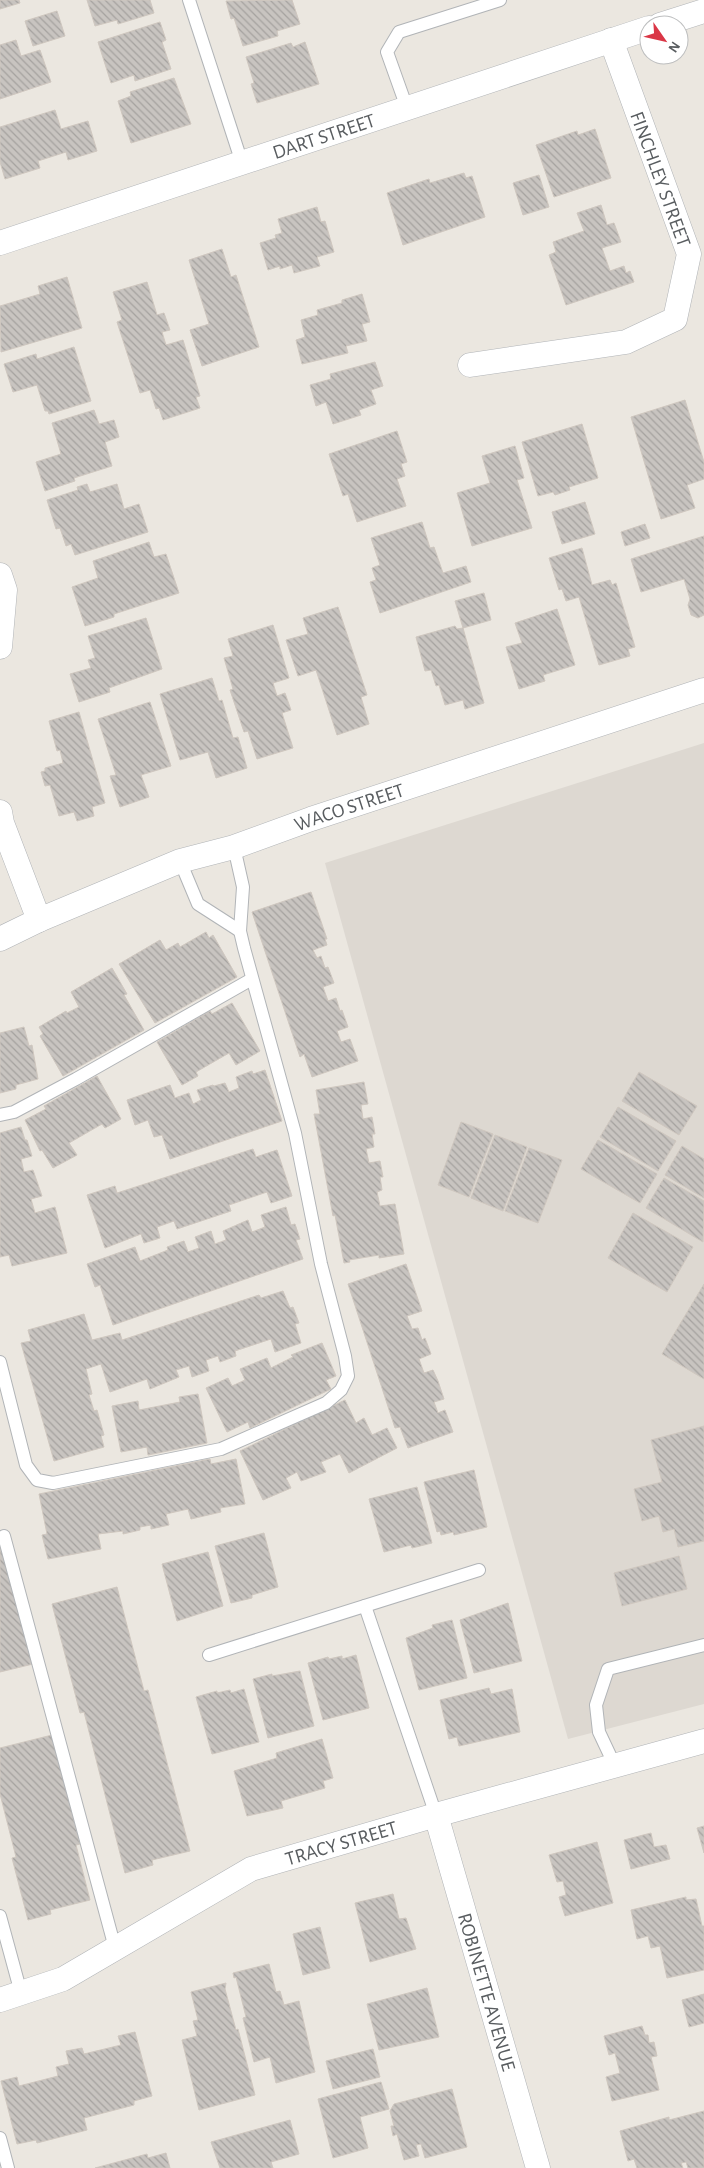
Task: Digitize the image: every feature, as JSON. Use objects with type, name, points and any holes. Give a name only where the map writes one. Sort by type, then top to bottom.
[{"type":"street","points":[[689,16],[704,11]]},
{"type":"street","name":"DART STREET","points":[[0,243],[639,31]]},
{"type":"street","name":"FINCHLEY STREET","points":[[470,364],[626,342],[675,319],[689,254],[611,40]]},
{"type":"street","points":[[0,575],[5,590],[0,648]]},
{"type":"street","name":"WACO STREET","points":[[0,939],[39,920],[180,861],[234,847],[321,816],[704,690]]},
{"type":"street","points":[[0,812],[2,823],[39,920]]},
{"type":"street","name":"TRACY STREET","points":[[10,1996],[63,1979],[251,1869],[436,1814],[704,1741]]},
{"type":"street","name":"ROBINETTE AVENUE","points":[[436,1814],[538,2168]]},
{"type":"lane","points":[[189,0],[242,163]]},
{"type":"lane","points":[[407,108],[387,52],[399,32],[500,0]]},
{"type":"lane","points":[[0,1362],[26,1465],[37,1480],[53,1483],[221,1449],[326,1403],[341,1390],[348,1376],[345,1356],[321,1264],[295,1133],[240,931],[243,887],[234,847]]},
{"type":"lane","points":[[180,861],[198,904],[240,931]]},
{"type":"lane","points":[[0,1115],[14,1112],[76,1079],[252,979]]},
{"type":"lane","points":[[4,1536],[116,1948]]},
{"type":"lane","points":[[209,1655],[479,1570]]},
{"type":"lane","points":[[365,1606],[436,1814]]},
{"type":"lane","points":[[615,1766],[599,1732],[596,1705],[608,1669],[704,1645]]},
{"type":"lane","points":[[0,1916],[10,1996]]},
{"type":"lane","points":[[0,2138],[8,2168]]},
{"type":"shaded area","points":[[704,743],[704,1704],[568,1739],[325,863]]},
{"type":"building","points":[[0,0],[19,0],[20,3],[0,9]]},
{"type":"building","points":[[87,0],[150,0],[154,13],[118,24],[117,20],[95,26]]},
{"type":"building","points":[[292,0],[300,24],[277,31],[278,36],[243,46],[234,18],[231,19],[226,1]]},
{"type":"building","points":[[57,11],[65,36],[33,46],[25,21]]},
{"type":"building","points":[[160,22],[166,40],[162,42],[171,69],[135,81],[134,75],[111,83],[98,42]]},
{"type":"building","points":[[16,40],[21,56],[40,50],[51,82],[0,99],[0,45]]},
{"type":"building","points":[[305,42],[319,84],[257,103],[251,84],[254,83],[246,57],[291,43],[293,47]]},
{"type":"building","points":[[174,78],[191,124],[131,143],[118,101],[131,96],[130,92]]},
{"type":"building","points":[[55,110],[61,129],[88,121],[97,151],[68,160],[66,152],[38,161],[40,168],[5,179],[0,162],[0,127]]},
{"type":"building","points":[[595,129],[611,178],[554,197],[536,145],[577,131],[578,135]]},
{"type":"building","points":[[464,173],[466,178],[472,176],[485,217],[403,245],[387,193],[429,179],[430,183]]},
{"type":"building","points":[[539,175],[549,207],[523,215],[513,183]]},
{"type":"building","points":[[601,205],[607,225],[614,223],[621,242],[602,248],[610,271],[624,266],[626,273],[630,271],[634,282],[566,305],[549,255],[556,252],[553,242],[584,231],[577,213]]},
{"type":"building","points":[[317,207],[321,222],[325,221],[334,252],[317,257],[320,266],[294,273],[292,265],[268,270],[260,243],[276,238],[275,235],[282,233],[278,219]]},
{"type":"building","points":[[222,249],[231,277],[236,275],[259,347],[202,366],[190,330],[209,324],[189,260]]},
{"type":"building","points":[[67,277],[82,328],[1,352],[0,306],[40,294],[38,286]]},
{"type":"building","points":[[147,282],[157,315],[164,313],[170,330],[162,332],[166,345],[183,340],[200,396],[196,397],[200,408],[163,420],[159,408],[156,409],[150,390],[140,393],[117,322],[122,320],[113,292]]},
{"type":"building","points":[[362,294],[370,322],[362,324],[367,341],[346,346],[348,353],[302,364],[296,340],[305,337],[301,320],[318,315],[317,310],[342,303],[342,300]]},
{"type":"building","points":[[74,347],[91,401],[49,414],[48,411],[45,411],[37,385],[13,392],[4,364],[36,354],[37,359]]},
{"type":"building","points":[[375,362],[383,386],[371,390],[376,404],[359,410],[361,415],[333,424],[326,402],[316,406],[310,385],[331,379],[330,374]]},
{"type":"building","points":[[685,400],[704,462],[704,479],[687,485],[695,508],[661,519],[631,417]]},
{"type":"building","points":[[94,410],[99,424],[114,420],[119,437],[105,442],[112,466],[74,478],[75,481],[45,491],[36,462],[61,454],[52,423]]},
{"type":"building","points":[[582,424],[598,478],[569,487],[570,490],[555,495],[553,492],[538,496],[522,442]]},
{"type":"building","points":[[397,431],[407,462],[401,464],[405,476],[397,479],[406,506],[357,522],[348,494],[343,496],[329,454]]},
{"type":"building","points":[[515,446],[524,478],[517,480],[532,528],[472,546],[457,493],[490,483],[482,456]]},
{"type":"building","points":[[87,484],[90,492],[117,484],[124,509],[139,504],[148,532],[75,555],[71,544],[66,546],[60,528],[56,529],[47,500],[78,490],[77,487]]},
{"type":"building","points":[[585,502],[595,534],[562,544],[552,512]]},
{"type":"building","points":[[422,522],[430,548],[434,547],[443,573],[466,566],[471,582],[380,613],[370,582],[376,580],[372,568],[380,565],[371,538]]},
{"type":"building","points":[[645,524],[650,538],[625,546],[621,532]]},
{"type":"building","points":[[704,536],[704,615],[698,618],[691,615],[688,605],[690,599],[684,579],[641,592],[631,559]]},
{"type":"building","points":[[149,542],[154,557],[166,554],[179,593],[114,614],[114,617],[85,626],[72,587],[98,578],[93,561]]},
{"type":"building","points":[[582,548],[592,585],[610,580],[612,585],[616,583],[635,647],[628,649],[630,656],[599,665],[579,597],[566,601],[562,589],[559,590],[549,558]]},
{"type":"building","points":[[484,593],[491,620],[463,628],[455,601]]},
{"type":"building","points":[[338,607],[367,695],[361,697],[369,724],[337,735],[316,670],[298,676],[286,640],[308,634],[303,618]]},
{"type":"building","points":[[557,609],[575,665],[543,675],[545,681],[519,689],[506,647],[522,643],[515,623]]},
{"type":"building","points":[[146,618],[162,669],[109,688],[110,692],[79,702],[70,674],[91,668],[88,660],[95,658],[88,636]]},
{"type":"building","points":[[273,625],[289,678],[273,683],[277,696],[285,693],[291,710],[282,713],[293,748],[257,759],[248,731],[244,732],[230,690],[233,689],[224,658],[233,656],[228,639]]},
{"type":"building","points":[[455,626],[457,629],[463,628],[484,703],[465,709],[463,700],[445,705],[439,685],[436,686],[431,670],[425,671],[416,637]]},
{"type":"building","points":[[212,678],[219,701],[222,700],[233,738],[238,737],[247,768],[216,778],[208,752],[180,760],[160,694]]},
{"type":"building","points":[[150,702],[171,766],[141,775],[149,797],[120,807],[110,776],[116,775],[98,719]]},
{"type":"building","points":[[79,712],[105,803],[92,807],[94,816],[77,821],[74,812],[59,816],[50,785],[45,786],[41,772],[45,771],[45,768],[63,763],[60,750],[57,751],[49,721]]},
{"type":"building","points":[[311,892],[327,939],[325,939],[327,945],[313,950],[317,958],[321,956],[325,968],[328,967],[334,983],[323,987],[328,1001],[336,998],[340,1011],[342,1010],[348,1027],[337,1031],[341,1042],[350,1039],[358,1061],[312,1077],[304,1054],[300,1057],[252,912]]},
{"type":"building","points":[[206,932],[209,938],[213,935],[237,977],[155,1023],[119,964],[160,940],[166,950],[178,943],[180,947]]},
{"type":"building","points":[[112,968],[127,994],[124,995],[144,1030],[63,1076],[40,1036],[43,1034],[39,1027],[66,1011],[67,1013],[79,1007],[71,992]]},
{"type":"building","points":[[232,1003],[260,1051],[236,1065],[229,1053],[196,1072],[198,1076],[182,1085],[157,1042],[210,1011],[212,1014]]},
{"type":"building","points":[[24,1027],[29,1046],[32,1045],[38,1079],[16,1085],[16,1089],[0,1093],[0,1033]]},
{"type":"building","points":[[265,1070],[282,1121],[170,1159],[162,1135],[154,1137],[148,1120],[135,1125],[127,1100],[170,1085],[175,1098],[189,1093],[193,1104],[201,1100],[197,1090],[225,1083],[229,1092],[239,1088],[236,1077],[252,1071],[253,1074]]},
{"type":"building","points":[[639,1072],[697,1106],[679,1135],[622,1101]]},
{"type":"building","points":[[97,1076],[121,1119],[105,1128],[102,1124],[69,1143],[77,1155],[53,1168],[42,1150],[40,1151],[25,1120],[46,1109],[44,1106]]},
{"type":"building","points":[[364,1082],[368,1104],[361,1105],[363,1119],[372,1117],[375,1134],[372,1134],[374,1147],[366,1149],[369,1163],[380,1161],[383,1177],[380,1177],[382,1190],[377,1192],[380,1206],[395,1204],[404,1254],[379,1258],[379,1255],[349,1260],[350,1262],[344,1263],[335,1215],[333,1216],[314,1114],[320,1114],[316,1090]]},
{"type":"building","points":[[618,1107],[676,1141],[658,1171],[600,1137]]},
{"type":"building","points":[[461,1122],[493,1134],[469,1197],[438,1185]]},
{"type":"building","points":[[21,1127],[32,1156],[21,1159],[24,1172],[33,1170],[42,1196],[31,1199],[35,1213],[55,1207],[67,1253],[12,1266],[9,1255],[0,1257],[0,1133]]},
{"type":"building","points":[[495,1135],[527,1147],[503,1211],[471,1198]]},
{"type":"building","points":[[598,1140],[657,1174],[640,1203],[581,1169]]},
{"type":"building","points":[[682,1146],[704,1159],[704,1198],[665,1175]]},
{"type":"building","points":[[529,1148],[562,1160],[538,1223],[505,1211]]},
{"type":"building","points":[[253,1149],[256,1157],[277,1150],[292,1196],[271,1203],[267,1192],[229,1205],[231,1211],[177,1229],[174,1221],[157,1227],[160,1238],[144,1243],[141,1234],[105,1248],[87,1195],[115,1186],[117,1193]]},
{"type":"building","points":[[664,1178],[704,1201],[703,1242],[646,1208]]},
{"type":"building","points":[[286,1207],[291,1225],[295,1224],[300,1239],[296,1240],[303,1259],[113,1325],[100,1285],[95,1287],[87,1264],[135,1247],[140,1261],[168,1250],[167,1247],[184,1241],[188,1252],[199,1248],[195,1237],[211,1231],[215,1244],[226,1240],[223,1231],[248,1220],[252,1232],[265,1227],[261,1215]]},
{"type":"building","points":[[633,1213],[693,1247],[667,1292],[608,1258]]},
{"type":"building","points":[[406,1264],[422,1311],[407,1316],[412,1329],[418,1328],[422,1340],[425,1338],[431,1354],[419,1359],[424,1373],[433,1370],[444,1399],[434,1402],[438,1413],[445,1410],[453,1432],[408,1448],[400,1427],[395,1428],[348,1284]]},
{"type":"building","points":[[704,1284],[704,1379],[662,1354]]},
{"type":"building","points":[[283,1291],[290,1308],[293,1307],[299,1323],[295,1324],[301,1343],[275,1352],[271,1339],[235,1351],[236,1356],[220,1362],[218,1356],[206,1360],[209,1371],[192,1377],[189,1366],[176,1370],[179,1377],[150,1389],[147,1379],[110,1392],[101,1364],[86,1369],[92,1394],[89,1395],[94,1411],[97,1410],[104,1435],[101,1436],[104,1447],[54,1461],[21,1343],[31,1341],[28,1330],[84,1314],[92,1340],[120,1333],[122,1340],[259,1295],[261,1298]]},
{"type":"building","points":[[322,1343],[336,1376],[326,1380],[331,1389],[250,1428],[248,1422],[227,1432],[206,1388],[228,1378],[232,1386],[245,1380],[240,1369],[267,1358],[271,1368],[293,1357],[291,1355]]},
{"type":"building","points":[[198,1394],[207,1443],[148,1455],[147,1447],[121,1452],[112,1406],[138,1401],[139,1410],[180,1402],[179,1397]]},
{"type":"building","points":[[345,1400],[356,1423],[364,1418],[372,1435],[387,1428],[397,1448],[349,1473],[340,1454],[321,1462],[326,1472],[301,1481],[297,1472],[286,1478],[291,1488],[263,1500],[240,1451]]},
{"type":"building","points":[[704,1426],[704,1541],[678,1547],[674,1529],[663,1532],[659,1516],[642,1521],[634,1489],[662,1482],[651,1440]]},
{"type":"building","points":[[210,1459],[211,1464],[236,1459],[245,1504],[220,1508],[221,1512],[191,1519],[188,1509],[166,1514],[169,1525],[151,1529],[151,1525],[140,1527],[140,1530],[123,1534],[123,1531],[98,1534],[101,1549],[48,1559],[42,1535],[47,1534],[39,1494]]},
{"type":"building","points":[[474,1470],[487,1527],[454,1535],[453,1532],[441,1535],[440,1531],[437,1532],[424,1482]]},
{"type":"building","points":[[417,1487],[432,1543],[412,1548],[411,1545],[384,1552],[369,1499]]},
{"type":"building","points":[[264,1533],[278,1587],[252,1595],[252,1598],[231,1603],[215,1546]]},
{"type":"building","points":[[0,1535],[33,1664],[0,1672]]},
{"type":"building","points":[[208,1552],[223,1606],[177,1621],[162,1564]]},
{"type":"building","points":[[679,1556],[687,1589],[622,1606],[614,1573]]},
{"type":"building","points":[[117,1587],[144,1691],[148,1690],[190,1851],[152,1860],[153,1865],[125,1873],[84,1712],[80,1713],[52,1604]]},
{"type":"building","points":[[508,1603],[522,1661],[474,1673],[460,1620]]},
{"type":"building","points":[[452,1620],[467,1678],[419,1690],[406,1638],[433,1628],[432,1625]]},
{"type":"building","points":[[356,1655],[369,1708],[323,1720],[308,1663],[328,1657],[329,1659],[342,1656],[342,1659]]},
{"type":"building","points":[[300,1671],[314,1726],[268,1738],[253,1679],[272,1674],[272,1676]]},
{"type":"building","points":[[489,1688],[491,1694],[512,1689],[520,1732],[459,1746],[457,1737],[449,1739],[440,1700]]},
{"type":"building","points":[[244,1689],[259,1742],[212,1754],[196,1697],[217,1691],[217,1693],[230,1690],[231,1693]]},
{"type":"building","points":[[52,1735],[80,1844],[76,1845],[90,1900],[50,1910],[51,1914],[28,1920],[12,1858],[16,1857],[0,1794],[0,1748]]},
{"type":"building","points":[[322,1739],[333,1778],[323,1781],[325,1788],[281,1801],[283,1808],[247,1816],[234,1771],[277,1758],[276,1753]]},
{"type":"building","points":[[704,1826],[704,1853],[697,1828]]},
{"type":"building","points":[[651,1833],[654,1847],[666,1845],[670,1859],[631,1869],[624,1840]]},
{"type":"building","points":[[597,1842],[613,1903],[565,1916],[559,1897],[566,1895],[563,1881],[557,1882],[549,1855]]},
{"type":"building","points":[[393,1894],[399,1919],[406,1918],[416,1949],[370,1962],[355,1903]]},
{"type":"building","points":[[686,1897],[686,1900],[696,1899],[702,1926],[704,1926],[704,1970],[667,1978],[660,1946],[651,1948],[648,1936],[637,1939],[631,1910]]},
{"type":"building","points":[[320,1927],[330,1968],[303,1975],[293,1934]]},
{"type":"building","points":[[269,1964],[276,1992],[280,1991],[284,2005],[299,2001],[315,2072],[276,2083],[270,2057],[254,2062],[243,2018],[246,2017],[236,1977],[234,1978],[233,1973]]},
{"type":"building","points":[[226,1983],[225,1989],[236,2030],[238,2029],[255,2095],[199,2110],[182,2040],[197,2036],[193,2021],[198,2020],[191,1992]]},
{"type":"building","points":[[427,1988],[439,2037],[379,2050],[367,2004]]},
{"type":"building","points":[[704,1994],[704,2023],[689,2027],[682,2000]]},
{"type":"building","points":[[642,2026],[645,2035],[648,2035],[649,2043],[654,2042],[657,2056],[651,2057],[659,2090],[612,2101],[606,2077],[620,2073],[615,2053],[609,2055],[604,2036]]},
{"type":"building","points":[[135,2032],[152,2096],[134,2101],[134,2105],[84,2118],[87,2130],[37,2143],[36,2140],[17,2144],[1,2081],[17,2077],[19,2086],[58,2076],[56,2067],[69,2064],[66,2051],[82,2048],[84,2054],[121,2045],[118,2036]]},
{"type":"building","points":[[373,2049],[380,2077],[333,2089],[326,2061]]},
{"type":"building","points":[[381,2082],[389,2109],[360,2117],[368,2148],[333,2158],[318,2099]]},
{"type":"building","points":[[452,2089],[467,2147],[425,2158],[421,2144],[416,2145],[419,2156],[404,2160],[397,2134],[393,2136],[391,2126],[394,2126],[390,2111],[394,2104]]},
{"type":"building","points":[[704,2111],[704,2168],[688,2168],[686,2162],[681,2163],[683,2168],[637,2168],[634,2159],[628,2161],[620,2131],[669,2117],[669,2120]]},
{"type":"building","points":[[290,2120],[299,2154],[271,2162],[273,2168],[220,2168],[211,2142]]},
{"type":"building","points":[[166,2153],[170,2168],[95,2168],[147,2154],[148,2158]]}]
